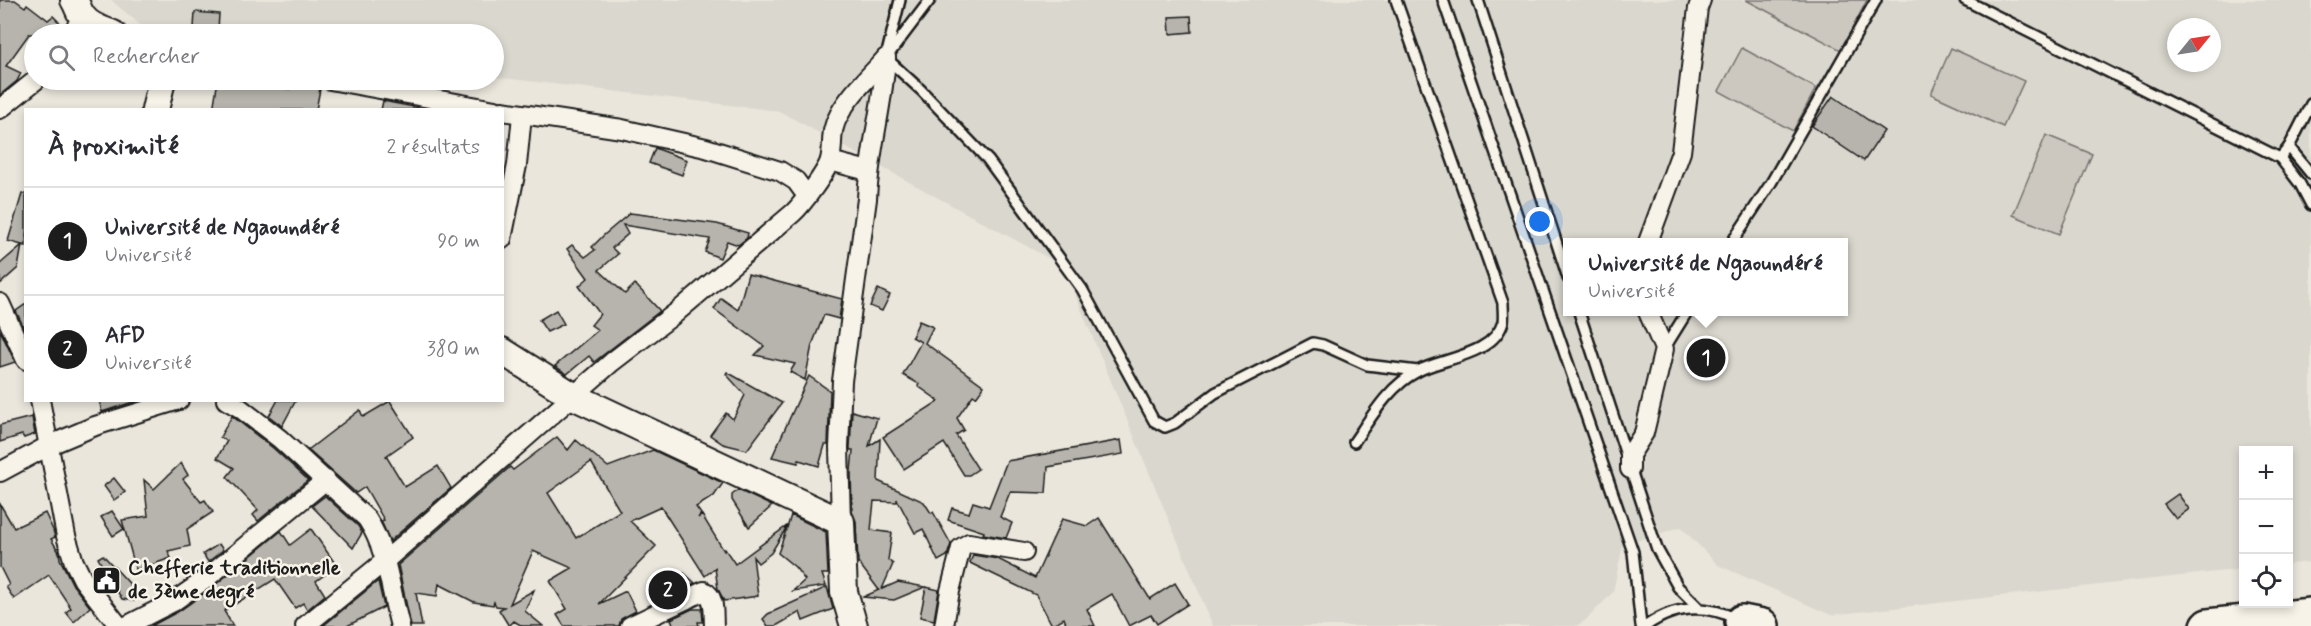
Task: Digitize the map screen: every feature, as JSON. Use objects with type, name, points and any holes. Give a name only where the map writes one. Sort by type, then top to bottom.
[{"type":"highway","points":[[2208,626],[2265,623],[2311,615]]},
{"type":"street","points":[[1650,238],[1681,152],[1698,8],[1701,0]]},
{"type":"street","points":[[78,12],[91,24]]},
{"type":"street","points":[[305,626],[386,560],[612,362],[677,312],[784,222],[800,206],[830,161],[832,131],[839,115],[886,58]]},
{"type":"street","points":[[854,626],[844,592],[839,447],[842,381],[867,199],[868,171],[885,85],[886,58]]},
{"type":"street","points":[[0,109],[24,90]]},
{"type":"street","points":[[155,108],[159,90]]},
{"type":"street","points":[[385,90],[484,108]]},
{"type":"street","points":[[504,111],[622,129],[706,148],[780,171],[796,181],[807,196]]},
{"type":"street","points":[[504,229],[517,165],[522,115]]},
{"type":"street","points":[[830,161],[868,171]]},
{"type":"street","points":[[0,303],[24,356]]},
{"type":"street","points":[[1630,469],[1630,455],[1644,433],[1664,349],[1650,316]]},
{"type":"street","points":[[504,352],[573,396],[841,522]]},
{"type":"street","points":[[40,402],[64,524],[74,562],[83,580],[119,626]]},
{"type":"street","points":[[0,472],[50,445],[95,426],[173,402]]},
{"type":"street","points":[[230,402],[280,438],[367,519],[376,534],[386,560],[400,626]]},
{"type":"street","points":[[126,626],[173,602],[196,587],[326,480]]},
{"type":"street","points":[[944,626],[961,548],[969,543],[1024,552]]},
{"type":"street","points":[[630,626],[704,591],[712,598],[714,626]]},
{"type":"lane","points":[[886,58],[900,0]]},
{"type":"lane","points":[[886,58],[930,0]]},
{"type":"lane","points":[[1354,442],[1388,394],[1418,371],[1472,353],[1494,337],[1503,322],[1503,303],[1396,0]]},
{"type":"lane","points":[[1443,0],[1630,542],[1637,580],[1641,626]]},
{"type":"lane","points":[[1478,0],[1563,263]]},
{"type":"lane","points":[[1735,238],[1771,183],[1876,0]]},
{"type":"lane","points":[[1965,0],[2280,158],[2300,184],[2311,205]]},
{"type":"lane","points":[[886,58],[921,90],[988,160],[1082,290],[1154,421],[1165,427],[1175,423],[1215,393],[1313,343],[1323,345],[1366,365],[1418,371]]},
{"type":"lane","points":[[2280,158],[2289,147],[2311,104]]},
{"type":"lane","points":[[2289,147],[2311,174]]},
{"type":"lane","points":[[1580,316],[1657,549],[1678,587],[1698,608]]},
{"type":"lane","points":[[1664,349],[1685,316]]},
{"type":"lane","points":[[1646,626],[1658,617],[1678,610],[1698,608],[1721,611],[1750,625]]},
{"type":"shaded area","points":[[111,0],[2311,0],[2311,562],[2293,564],[2293,446],[2239,446],[2239,569],[1831,615],[1718,565],[1681,527],[1623,545],[1613,592],[1586,620],[1576,626],[1213,626],[1063,266],[779,111],[504,78],[504,24],[139,24]]},
{"type":"shaded area","points":[[1746,0],[1867,0],[1841,50]]},
{"type":"shaded area","points":[[1742,48],[1816,88],[1793,131],[1719,91]]},
{"type":"shaded area","points":[[1951,48],[2024,81],[2003,127],[1931,94]]},
{"type":"shaded area","points":[[2046,135],[2092,154],[2059,234],[2013,215]]},
{"type":"building","points":[[0,0],[15,0],[25,7],[27,4],[48,20],[53,16],[61,24],[24,24],[24,41],[6,66],[21,73],[17,81],[0,95]]},
{"type":"building","points":[[195,12],[219,14],[218,24],[194,24]]},
{"type":"building","points":[[1191,16],[1192,32],[1170,34],[1169,17]]},
{"type":"building","points":[[216,90],[320,90],[316,108],[213,108]]},
{"type":"building","points":[[1833,96],[1884,131],[1864,161],[1812,126]]},
{"type":"building","points":[[383,101],[419,108],[381,108]]},
{"type":"building","points":[[655,148],[687,160],[682,175],[649,163]]},
{"type":"building","points":[[22,194],[24,194],[24,245],[8,241]]},
{"type":"building","points":[[630,213],[717,224],[748,233],[747,238],[738,245],[727,241],[720,258],[705,252],[710,239],[623,225],[628,234],[612,248],[618,254],[599,270],[625,294],[635,284],[660,311],[594,362],[589,356],[567,374],[555,366],[598,330],[591,325],[600,314],[579,286],[588,278],[567,249],[572,245],[585,257],[595,250],[592,247],[604,235]]},
{"type":"building","points":[[22,245],[18,268],[0,284],[0,264]]},
{"type":"building","points":[[748,274],[842,299],[839,319],[824,315],[812,345],[805,380],[790,372],[795,364],[755,355],[764,346],[714,309],[721,298],[738,310]]},
{"type":"building","points":[[878,289],[890,295],[882,311],[870,306]]},
{"type":"building","points":[[24,305],[24,328],[16,311]]},
{"type":"building","points":[[556,310],[564,324],[547,332],[539,320]]},
{"type":"building","points":[[919,321],[933,327],[925,343],[984,386],[976,397],[973,395],[957,418],[964,430],[956,435],[978,469],[969,475],[964,475],[944,443],[904,469],[883,437],[939,401],[918,386],[919,384],[903,375],[921,342],[912,337]]},
{"type":"building","points":[[0,330],[15,362],[0,367]]},
{"type":"building","points":[[727,372],[782,403],[747,450],[723,444],[710,435],[726,413],[733,419],[745,395],[726,374]]},
{"type":"building","points":[[809,376],[830,391],[828,445],[825,445],[819,466],[799,460],[798,463],[772,457]]},
{"type":"building","points":[[100,402],[133,402],[102,412]]},
{"type":"building","points":[[277,402],[295,402],[282,426],[269,416]]},
{"type":"building","points":[[391,402],[413,437],[386,456],[405,487],[438,466],[451,488],[390,541],[381,521],[384,520],[365,487],[356,493],[308,450],[360,410],[363,417]]},
{"type":"building","points":[[852,411],[877,418],[869,446],[880,439],[878,481],[924,502],[931,513],[933,512],[951,544],[947,556],[938,561],[923,529],[915,533],[897,499],[897,502],[874,501],[871,530],[892,533],[888,560],[893,564],[882,589],[898,582],[925,587],[894,600],[863,597],[879,590],[858,562],[856,521],[852,512],[853,450],[850,450],[850,447]]},
{"type":"building","points":[[232,416],[273,448],[308,480],[258,521],[253,515],[258,510],[227,477],[234,468],[217,458],[227,441],[220,437]]},
{"type":"building","points":[[32,417],[35,434],[24,438],[22,435],[0,442],[0,425]]},
{"type":"building","points":[[557,437],[568,450],[576,440],[608,467],[653,450],[723,483],[714,496],[696,507],[701,514],[698,518],[702,515],[724,551],[725,549],[735,564],[788,525],[771,553],[758,563],[753,557],[758,596],[724,601],[718,589],[715,568],[705,576],[661,507],[630,521],[656,546],[599,604],[626,591],[636,611],[621,619],[619,626],[564,626],[557,615],[567,609],[550,581],[572,568],[533,551],[510,604],[534,590],[525,611],[543,626],[522,626],[514,621],[509,626],[499,610],[504,607],[496,606],[494,602],[493,605],[474,602],[439,584],[437,596],[416,593],[422,626],[411,626],[398,565],[510,467],[513,470]],"holes":[[[591,462],[620,511],[576,538],[548,493]]]},
{"type":"building","points":[[1121,440],[1123,454],[1048,467],[1046,493],[1010,492],[1000,517],[1012,523],[1006,538],[983,534],[984,532],[948,520],[952,508],[969,513],[973,502],[989,507],[1007,461]]},
{"type":"building","points":[[181,463],[188,475],[183,479],[201,502],[205,500],[213,512],[187,529],[190,546],[168,551],[171,558],[136,570],[122,520],[148,516],[144,480],[154,489]]},
{"type":"building","points":[[114,478],[125,492],[114,500],[104,486]]},
{"type":"building","points":[[738,490],[772,506],[749,527],[732,500],[732,495]]},
{"type":"building","points":[[2178,494],[2189,509],[2176,519],[2164,504]]},
{"type":"building","points":[[325,496],[358,526],[362,533],[353,548],[312,506]]},
{"type":"building","points":[[0,504],[14,528],[45,513],[55,537],[51,539],[59,552],[60,559],[73,585],[90,607],[74,622],[66,612],[71,608],[49,575],[14,599],[6,587],[9,585],[0,567]]},
{"type":"building","points":[[112,511],[124,529],[113,536],[101,517]]},
{"type":"building","points":[[791,515],[826,532],[828,574],[822,574],[826,586],[793,591],[805,580],[795,567],[778,553]]},
{"type":"building","points":[[1099,518],[1150,599],[1175,583],[1188,604],[1157,624],[1151,615],[1129,626],[1112,594],[1087,609],[1095,626],[1067,626],[1064,618],[1052,625],[1036,595],[970,563],[973,555],[998,559],[1035,578],[1062,519],[1087,526]]},
{"type":"building","points":[[311,529],[337,566],[316,581],[325,595],[307,610],[303,603],[295,608],[275,579],[224,611],[233,626],[151,626],[179,611],[209,590],[281,531],[290,545]]},
{"type":"building","points":[[219,544],[223,550],[208,562],[203,554]]},
{"type":"building","points":[[103,555],[138,593],[134,601],[122,599],[114,586],[107,593],[95,577],[104,569],[98,558]]},
{"type":"building","points":[[684,573],[695,583],[661,599],[657,589]]},
{"type":"building","points":[[378,581],[384,607],[347,626],[323,626]]},
{"type":"building","points":[[827,587],[833,609],[803,621],[800,612],[776,626],[768,626],[763,619],[768,614]]},
{"type":"building","points":[[926,587],[939,590],[934,620],[920,617]]},
{"type":"building","points":[[692,609],[702,609],[703,622],[698,622],[699,626],[674,626],[671,619]]},
{"type":"place","name":"Université de Ngaoundéré","points":[[1706,358]]},
{"type":"place","name":"Chefferie traditionnelle de 3ème degré","points":[[107,580]]},
{"type":"place","name":"AFD","points":[[668,590]]}]
